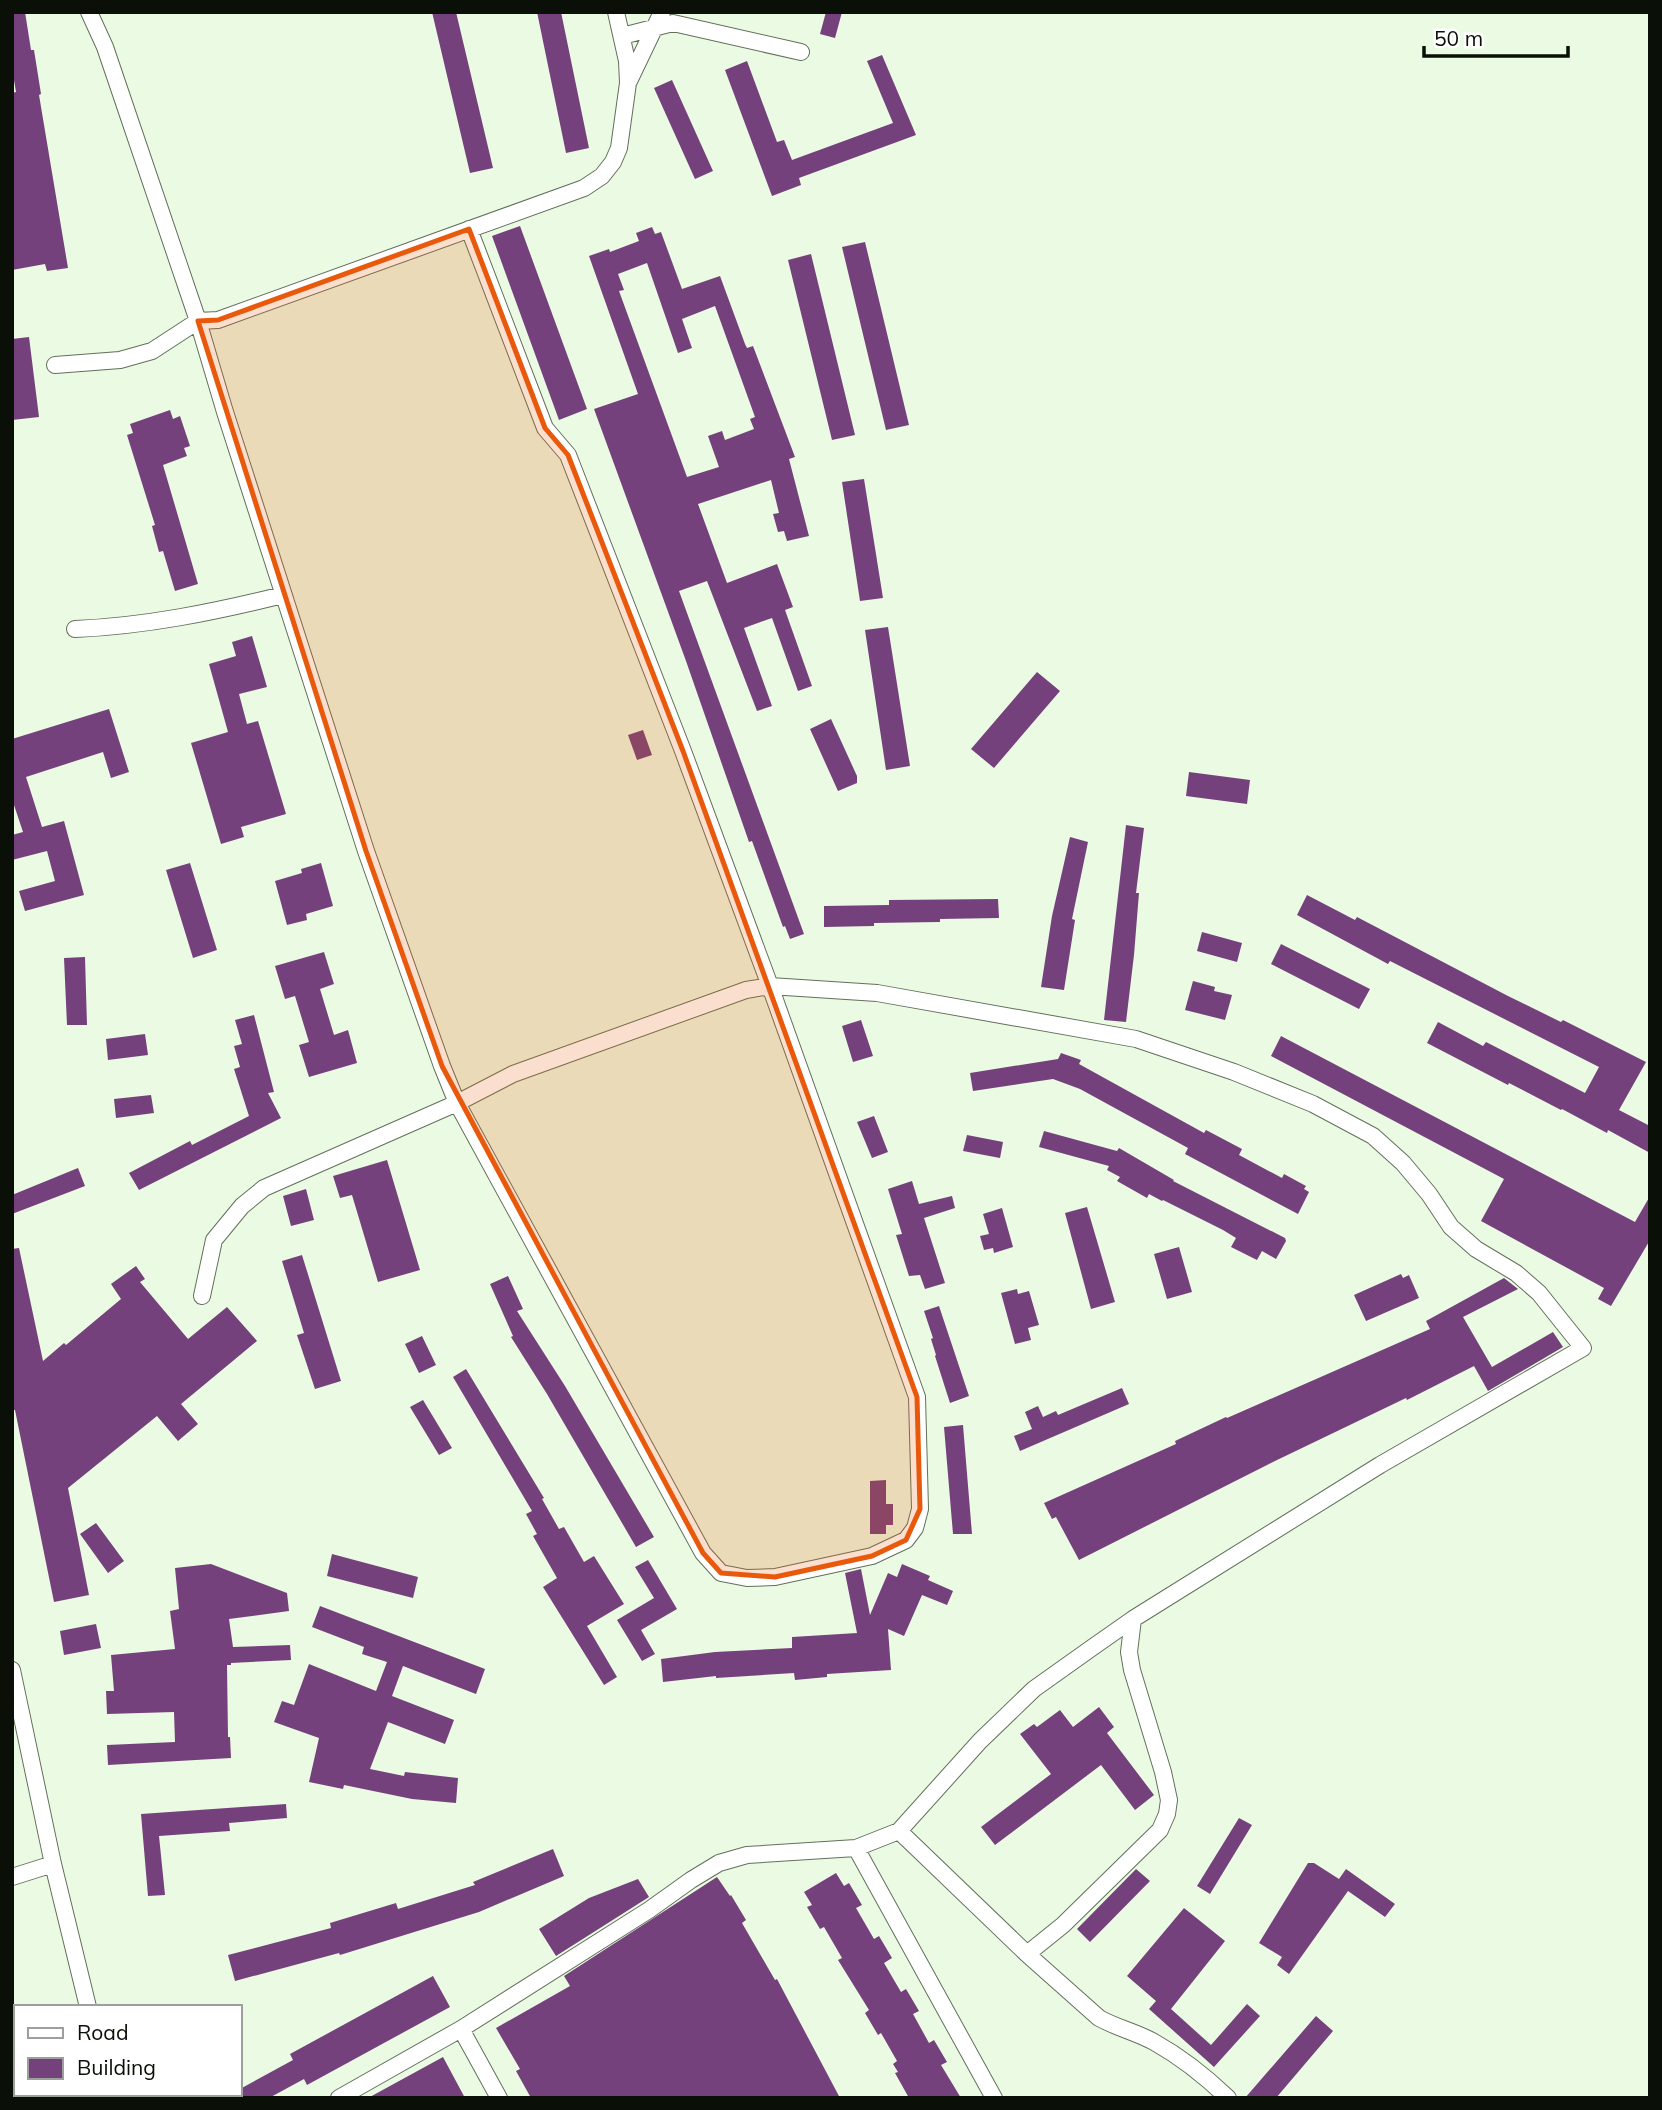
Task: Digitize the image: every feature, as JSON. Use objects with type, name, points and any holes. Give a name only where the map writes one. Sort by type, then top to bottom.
[{"type":"street","points":[[89,12],[105,47],[198,321],[366,851],[457,1103],[703,1553],[721,1573],[747,1578],[775,1577],[872,1556],[906,1540],[915,1528],[920,1509],[917,1397],[683,751],[568,455],[545,428],[469,229]]},
{"type":"street","points":[[55,365],[120,360],[152,351],[198,321],[218,320],[583,188],[602,176],[620,148],[628,83],[627,61],[616,12]]},
{"type":"street","points":[[628,83],[662,12]]},
{"type":"street","points":[[622,36],[673,23],[801,52]]},
{"type":"street","points":[[75,628],[114,627],[209,613],[283,595]]},
{"type":"street","points":[[202,1296],[214,1240],[242,1206],[264,1188],[457,1103],[513,1074],[746,990],[769,986],[877,993],[1136,1039],[1234,1072],[1312,1104],[1373,1136],[1403,1163],[1429,1194],[1451,1227],[1476,1249],[1516,1273],[1539,1293],[1583,1348],[1380,1465],[1133,1619],[1034,1689],[980,1741],[899,1831],[856,1848],[747,1855],[719,1863],[461,2029],[339,2098]]},
{"type":"street","points":[[1027,1954],[1063,1924],[1160,1830],[1167,1814],[1169,1800],[1163,1772],[1132,1670],[1129,1652],[1133,1619]]},
{"type":"street","points":[[12,1670],[53,1864],[88,2005]]},
{"type":"street","points":[[899,1831],[1027,1954],[1099,2018],[1155,2043],[1208,2078],[1228,2098]]},
{"type":"street","points":[[856,1848],[994,2098]]},
{"type":"street","points":[[12,1878],[53,1864]]},
{"type":"street","points":[[461,2029],[499,2098]]},
{"type":"highlighted area","points":[[469,229],[545,428],[568,455],[683,751],[917,1397],[920,1509],[906,1540],[872,1556],[775,1577],[721,1573],[703,1553],[442,1066],[366,851],[198,321],[218,320]]},
{"type":"building","points":[[12,12],[25,12],[31,50],[34,50],[68,268],[47,271],[45,264],[12,270],[12,93],[16,92],[12,68]]},
{"type":"building","points":[[432,12],[456,12],[493,168],[470,173]]},
{"type":"building","points":[[537,12],[561,12],[589,148],[566,153]]},
{"type":"building","points":[[826,12],[842,12],[835,38],[820,34]]},
{"type":"building","points":[[882,55],[916,135],[799,178],[801,185],[772,196],[725,70],[747,61],[777,142],[784,140],[792,160],[893,123],[867,61]]},
{"type":"building","points":[[672,80],[713,171],[695,179],[654,88]]},
{"type":"building","points":[[520,226],[587,409],[559,420],[492,236]]},
{"type":"building","points":[[652,227],[655,234],[661,232],[682,289],[720,276],[745,344],[747,348],[753,346],[795,457],[789,459],[809,536],[787,541],[784,531],[778,532],[773,514],[779,513],[771,480],[698,504],[727,583],[777,564],[793,607],[785,610],[812,686],[798,691],[772,618],[744,628],[772,706],[757,711],[707,581],[679,591],[804,934],[790,939],[785,926],[783,927],[752,841],[749,842],[594,409],[638,394],[589,256],[609,249],[610,252],[639,241],[636,233]],"holes":[[[647,263],[678,353],[692,348],[682,319],[715,306],[755,417],[750,419],[754,429],[725,440],[722,431],[708,436],[719,467],[687,477],[619,291],[624,290],[618,274]]]},
{"type":"building","points":[[865,242],[909,425],[886,430],[842,247]]},
{"type":"building","points":[[811,254],[855,435],[832,440],[788,260]]},
{"type":"building","points":[[29,337],[39,417],[12,420],[12,339]]},
{"type":"building","points":[[170,410],[173,419],[180,416],[190,446],[184,448],[187,456],[163,465],[198,584],[175,591],[163,551],[159,552],[152,526],[155,525],[127,435],[133,433],[130,424]]},
{"type":"building","points":[[864,479],[883,598],[860,601],[842,482]]},
{"type":"building","points":[[888,627],[910,766],[886,770],[865,630]]},
{"type":"building","points":[[252,636],[267,687],[239,694],[247,724],[258,721],[286,814],[241,827],[244,837],[221,844],[191,743],[228,732],[209,664],[236,656],[232,642]]},
{"type":"building","points":[[1037,672],[1060,691],[994,768],[971,749]]},
{"type":"building","points":[[109,709],[129,772],[111,778],[103,752],[26,777],[42,827],[64,821],[84,895],[25,911],[19,891],[55,881],[47,851],[12,860],[12,835],[23,832],[12,799],[12,739]]},
{"type":"building","points":[[831,719],[857,776],[857,783],[838,791],[810,729]]},
{"type":"building","points":[[643,730],[652,755],[637,760],[628,735]]},
{"type":"building","points":[[1189,772],[1250,780],[1247,804],[1186,796]]},
{"type":"building","points":[[1126,825],[1144,828],[1126,1022],[1104,1020]]},
{"type":"building","points":[[1070,837],[1088,842],[1072,919],[1075,920],[1064,990],[1041,987],[1052,916]]},
{"type":"building","points":[[190,863],[217,950],[193,958],[166,870]]},
{"type":"building","points":[[321,863],[333,906],[306,914],[307,920],[287,925],[275,881],[302,873],[301,869]]},
{"type":"building","points":[[1307,895],[1355,920],[1357,917],[1508,996],[1646,1062],[1619,1110],[1650,1126],[1650,1153],[1427,1043],[1438,1022],[1483,1046],[1486,1042],[1585,1093],[1599,1067],[1390,961],[1388,964],[1297,915]]},
{"type":"building","points":[[998,899],[999,918],[824,927],[824,906],[889,905],[889,900]]},
{"type":"building","points":[[1202,932],[1242,943],[1237,962],[1197,951]]},
{"type":"building","points":[[1281,944],[1370,989],[1359,1009],[1271,964]]},
{"type":"building","points":[[324,952],[334,984],[320,989],[334,1035],[348,1030],[357,1063],[309,1077],[299,1045],[309,1042],[295,996],[285,999],[275,966]]},
{"type":"building","points":[[85,957],[87,1025],[67,1025],[64,958]]},
{"type":"building","points":[[1193,981],[1215,987],[1214,991],[1232,995],[1225,1020],[1185,1010]]},
{"type":"building","points":[[254,1015],[274,1092],[268,1093],[281,1118],[139,1190],[129,1173],[190,1141],[192,1145],[249,1116],[234,1069],[240,1067],[234,1046],[242,1044],[235,1020]]},
{"type":"building","points":[[861,1020],[873,1056],[853,1062],[842,1026]]},
{"type":"building","points":[[145,1034],[148,1055],[108,1060],[106,1039]]},
{"type":"building","points":[[1281,1036],[1635,1222],[1650,1196],[1650,1240],[1611,1306],[1598,1299],[1604,1288],[1481,1221],[1504,1179],[1271,1056]]},
{"type":"building","points":[[1061,1053],[1081,1060],[1079,1064],[1204,1133],[1206,1130],[1242,1149],[1239,1155],[1282,1178],[1284,1174],[1306,1186],[1304,1189],[1309,1192],[1298,1214],[1185,1154],[1188,1148],[1080,1089],[1053,1079],[973,1091],[970,1073],[1058,1059]]},
{"type":"building","points":[[151,1095],[154,1113],[116,1118],[114,1099]]},
{"type":"building","points":[[874,1116],[888,1152],[872,1158],[857,1122]]},
{"type":"building","points":[[1044,1131],[1117,1151],[1119,1148],[1173,1181],[1285,1238],[1286,1241],[1276,1259],[1262,1251],[1257,1260],[1231,1247],[1236,1238],[1223,1230],[1149,1194],[1147,1198],[1117,1181],[1120,1177],[1107,1170],[1109,1166],[1039,1147]]},
{"type":"building","points":[[967,1135],[1003,1142],[1000,1158],[963,1151]]},
{"type":"building","points":[[387,1160],[420,1270],[378,1282],[352,1195],[340,1198],[333,1176]]},
{"type":"building","points":[[78,1168],[85,1186],[12,1214],[12,1195]]},
{"type":"building","points":[[912,1181],[919,1204],[952,1196],[955,1208],[924,1218],[945,1283],[925,1289],[920,1275],[909,1276],[896,1235],[902,1234],[888,1189]]},
{"type":"building","points":[[306,1189],[314,1220],[291,1226],[283,1196]]},
{"type":"building","points":[[1087,1207],[1115,1302],[1091,1309],[1065,1213]]},
{"type":"building","points":[[1002,1208],[1013,1247],[994,1253],[993,1248],[984,1250],[980,1236],[989,1234],[983,1214]]},
{"type":"building","points":[[1179,1247],[1192,1292],[1167,1299],[1154,1254]]},
{"type":"building","points":[[19,1248],[43,1361],[121,1299],[111,1284],[136,1266],[145,1279],[140,1282],[188,1339],[227,1307],[257,1341],[181,1404],[198,1424],[178,1441],[157,1416],[68,1488],[89,1595],[54,1602],[15,1410],[12,1410],[12,1249]]},
{"type":"building","points":[[302,1255],[341,1381],[315,1389],[297,1335],[304,1333],[282,1261]]},
{"type":"building","points":[[1401,1274],[1403,1278],[1409,1275],[1419,1298],[1366,1321],[1354,1295]]},
{"type":"building","points":[[508,1276],[523,1309],[517,1311],[565,1386],[654,1537],[636,1547],[511,1337],[513,1336],[490,1284]]},
{"type":"building","points":[[1504,1278],[1518,1289],[1463,1317],[1492,1367],[1553,1332],[1563,1347],[1488,1391],[1474,1366],[1275,1461],[1079,1560],[1056,1517],[1052,1519],[1044,1503],[1176,1444],[1175,1441],[1226,1417],[1430,1329],[1426,1321]]},
{"type":"building","points":[[1017,1289],[1018,1294],[1029,1291],[1039,1325],[1028,1328],[1031,1340],[1015,1344],[1001,1293]]},
{"type":"building","points":[[939,1306],[969,1396],[950,1403],[924,1311]]},
{"type":"building","points":[[422,1336],[436,1365],[419,1373],[405,1344]]},
{"type":"building","points":[[466,1369],[544,1498],[542,1499],[559,1529],[564,1527],[584,1562],[594,1556],[624,1604],[587,1626],[617,1677],[604,1685],[543,1587],[557,1578],[533,1536],[537,1534],[526,1514],[532,1511],[453,1377]]},
{"type":"building","points":[[1122,1388],[1129,1404],[1020,1451],[1014,1436],[1032,1429],[1025,1412],[1038,1406],[1043,1417],[1056,1411],[1058,1415]]},
{"type":"building","points":[[423,1400],[452,1448],[439,1455],[410,1407]]},
{"type":"building","points":[[963,1425],[972,1534],[953,1534],[944,1427]]},
{"type":"building","points":[[886,1480],[886,1504],[893,1504],[893,1525],[886,1525],[886,1534],[870,1534],[870,1481]]},
{"type":"building","points":[[96,1523],[124,1561],[108,1573],[80,1534]]},
{"type":"building","points":[[332,1554],[418,1577],[413,1598],[327,1576]]},
{"type":"building","points":[[648,1560],[677,1609],[641,1630],[655,1654],[642,1661],[617,1620],[654,1598],[635,1567]]},
{"type":"building","points":[[211,1564],[287,1593],[289,1611],[229,1619],[233,1647],[290,1645],[291,1660],[227,1665],[231,1758],[108,1765],[107,1745],[175,1742],[174,1712],[107,1714],[106,1691],[114,1691],[111,1655],[175,1649],[170,1611],[179,1609],[175,1568]]},
{"type":"building","points":[[902,1564],[930,1576],[928,1580],[953,1591],[947,1605],[922,1595],[904,1636],[888,1629],[891,1670],[827,1674],[827,1677],[795,1680],[794,1673],[716,1676],[663,1682],[661,1659],[715,1652],[792,1648],[792,1637],[857,1633],[845,1573],[861,1569],[870,1615],[888,1573],[897,1577]]},
{"type":"building","points":[[320,1606],[485,1669],[476,1694],[403,1666],[392,1696],[454,1720],[445,1744],[388,1722],[370,1769],[404,1776],[405,1772],[458,1778],[456,1803],[412,1799],[344,1785],[343,1789],[309,1782],[319,1738],[274,1722],[282,1701],[294,1705],[309,1664],[376,1691],[387,1662],[362,1654],[364,1647],[312,1627]]},
{"type":"building","points":[[96,1624],[101,1648],[64,1655],[60,1631]]},
{"type":"building","points":[[1099,1707],[1114,1727],[1107,1733],[1154,1795],[1135,1810],[1101,1765],[995,1845],[981,1827],[1051,1774],[1020,1734],[1034,1724],[1037,1727],[1060,1710],[1073,1727]]},
{"type":"building","points":[[286,1804],[287,1818],[229,1823],[230,1831],[159,1836],[165,1895],[148,1896],[141,1814]]},
{"type":"building","points":[[1239,1818],[1252,1825],[1210,1894],[1197,1886]]},
{"type":"building","points":[[553,1849],[564,1876],[479,1912],[340,1955],[339,1953],[235,1981],[228,1955],[331,1928],[330,1923],[396,1903],[398,1909],[475,1885],[473,1882]]},
{"type":"building","points":[[1308,1863],[1314,1863],[1339,1879],[1346,1869],[1395,1904],[1385,1917],[1348,1891],[1289,1974],[1277,1965],[1282,1957],[1259,1943]]},
{"type":"building","points":[[1136,1869],[1150,1881],[1090,1942],[1077,1929]]},
{"type":"building","points":[[836,1873],[844,1886],[849,1883],[862,1905],[856,1908],[874,1939],[879,1936],[892,1958],[884,1963],[901,1992],[906,1989],[919,2011],[913,2014],[929,2043],[934,2040],[947,2062],[941,2065],[961,2098],[909,2098],[895,2073],[898,2072],[893,2064],[897,2061],[881,2033],[878,2035],[865,2013],[869,2010],[838,1960],[842,1958],[824,1927],[820,1929],[807,1907],[812,1905],[804,1892]]},
{"type":"building","points":[[717,1877],[746,1920],[742,1923],[775,1980],[777,1979],[840,2098],[531,2098],[516,2071],[520,2069],[496,2028],[570,1986],[564,1976]]},
{"type":"building","points":[[638,1879],[649,1897],[556,1956],[539,1929],[589,1898]]},
{"type":"building","points":[[1184,1908],[1225,1941],[1171,2009],[1211,2045],[1247,2004],[1260,2016],[1214,2067],[1149,2009],[1156,2001],[1127,1976]]},
{"type":"building","points":[[433,1976],[450,2007],[307,2085],[304,2079],[269,2098],[224,2098],[242,2096],[242,2088],[293,2060],[290,2054]]},
{"type":"building","points":[[1316,2016],[1333,2031],[1276,2098],[1245,2098]]},
{"type":"building","points":[[443,2057],[465,2098],[368,2098]]}]
